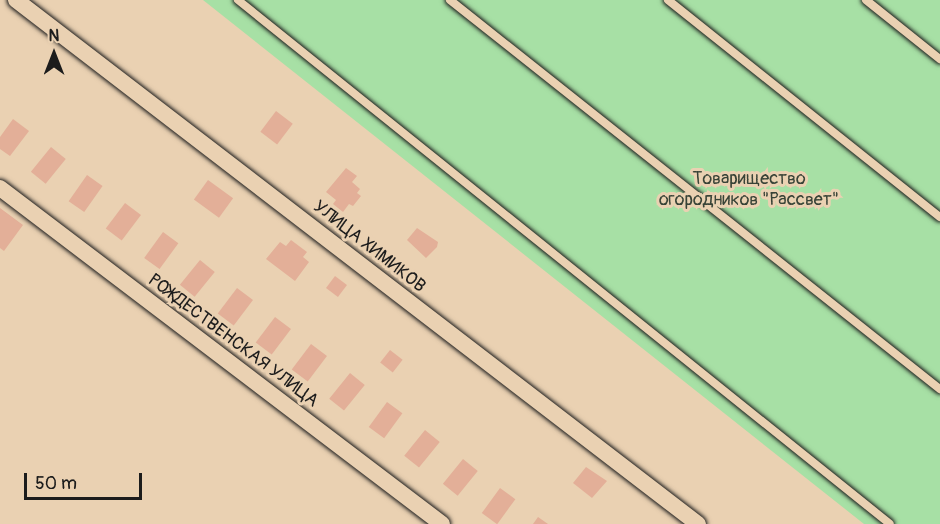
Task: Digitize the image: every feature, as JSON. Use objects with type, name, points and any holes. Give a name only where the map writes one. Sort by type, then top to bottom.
[{"type":"street","name":"УЛИЦА ХИМИКОВ","points":[[16,0],[698,524]]},
{"type":"street","name":"РОЖДЕСТВЕНСКАЯ УЛИЦА","points":[[0,188],[442,524]]},
{"type":"lane","points":[[238,0],[890,524]]},
{"type":"lane","points":[[450,0],[940,389]]},
{"type":"lane","points":[[668,0],[940,217]]},
{"type":"lane","points":[[866,0],[940,59]]},
{"type":"green space","name":"Товарищество огородников \"Рассвет\"","points":[[203,0],[940,0],[940,524],[864,524]]},
{"type":"building","points":[[276,111],[293,124],[277,144],[260,132]]},
{"type":"building","points":[[13,119],[29,131],[10,156],[0,149],[0,137]]},
{"type":"building","points":[[51,147],[66,159],[46,184],[31,172]]},
{"type":"building","points":[[346,168],[357,176],[352,182],[360,189],[357,193],[361,196],[353,206],[349,204],[343,212],[333,204],[336,200],[326,192]]},
{"type":"building","points":[[87,175],[103,186],[84,212],[69,201]]},
{"type":"building","points":[[208,180],[233,198],[219,218],[194,199]]},
{"type":"building","points":[[125,203],[141,215],[122,241],[106,229]]},
{"type":"building","points":[[0,208],[23,225],[4,251],[0,248]]},
{"type":"building","points":[[417,228],[438,242],[437,247],[426,258],[407,240]]},
{"type":"building","points":[[163,232],[178,243],[160,269],[144,258]]},
{"type":"building","points":[[291,240],[307,252],[303,257],[309,262],[295,281],[266,259],[280,242],[286,246]]},
{"type":"building","points":[[200,260],[215,272],[195,297],[180,285]]},
{"type":"building","points":[[335,276],[347,285],[338,297],[326,288]]},
{"type":"building","points":[[237,288],[253,300],[234,326],[218,314]]},
{"type":"building","points":[[275,317],[291,329],[272,355],[256,343]]},
{"type":"building","points":[[311,344],[327,356],[308,382],[292,370]]},
{"type":"building","points":[[390,350],[403,360],[393,372],[380,363]]},
{"type":"building","points":[[350,373],[365,385],[344,411],[329,399]]},
{"type":"building","points":[[387,402],[402,413],[384,438],[369,427]]},
{"type":"building","points":[[425,430],[440,442],[419,468],[404,456]]},
{"type":"building","points":[[463,459],[478,471],[458,496],[443,484]]},
{"type":"building","points":[[586,467],[607,481],[592,498],[573,483]]},
{"type":"building","points":[[500,488],[515,499],[497,524],[482,513]]},
{"type":"building","points":[[538,517],[548,524],[533,524]]}]
